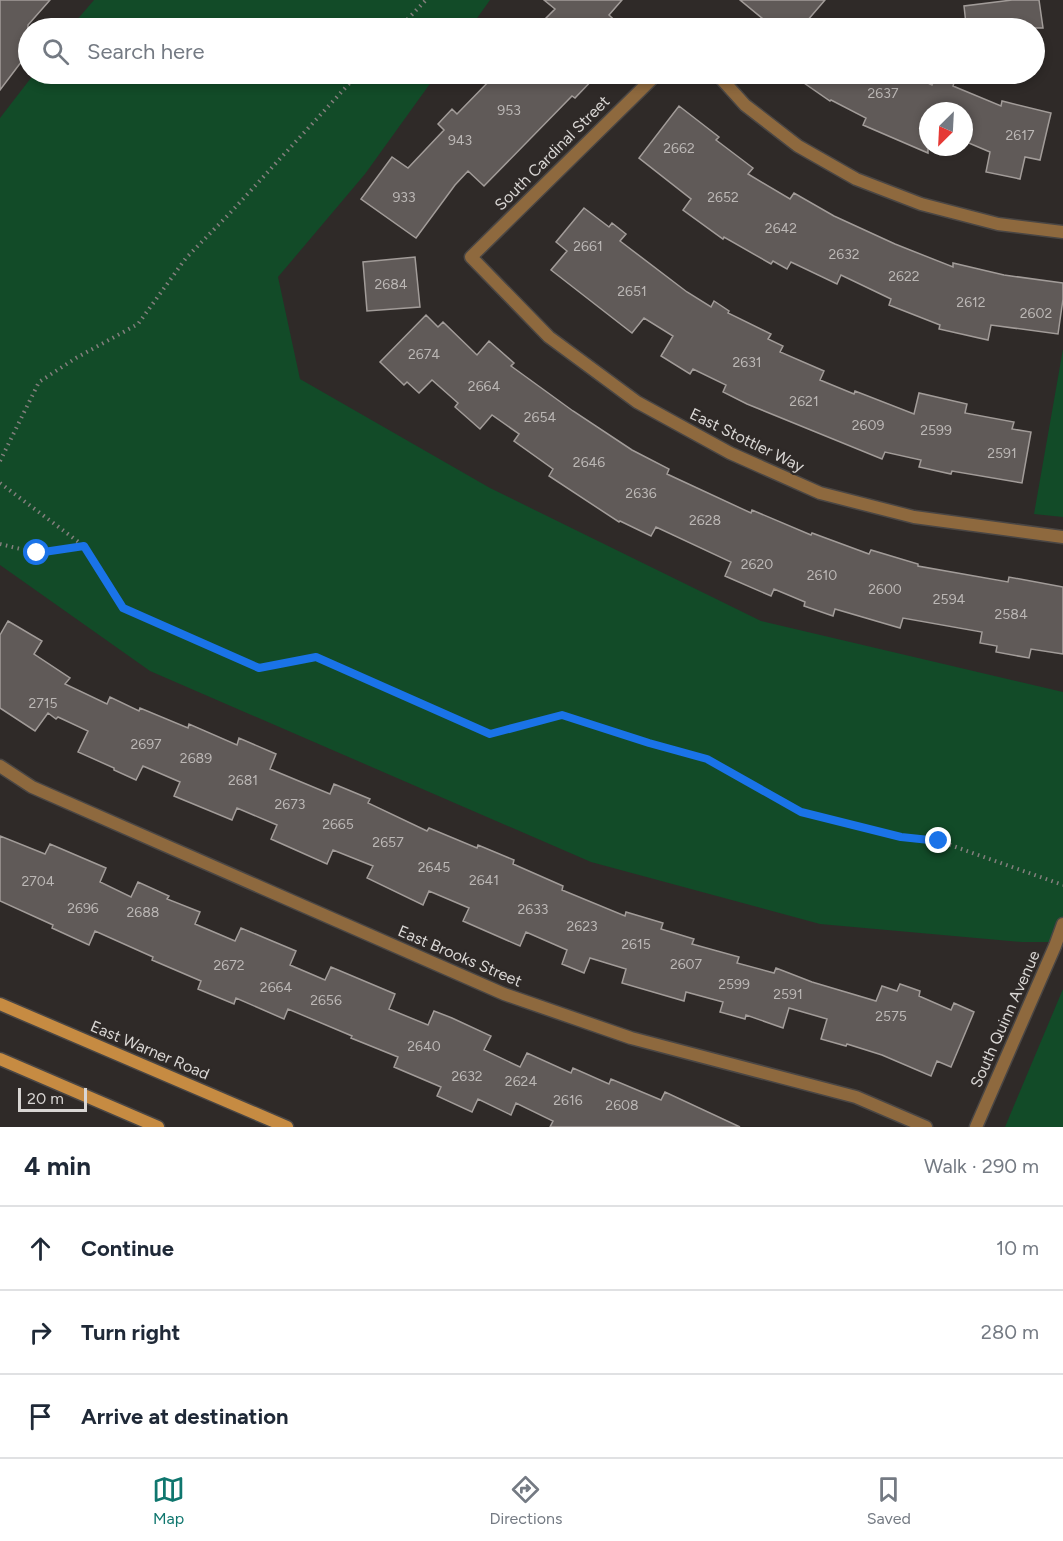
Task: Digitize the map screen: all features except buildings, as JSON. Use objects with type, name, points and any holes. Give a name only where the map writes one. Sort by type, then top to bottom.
[{"type":"main road","name":"East Warner Road","points":[[0,1004],[286,1127]]},
{"type":"main road","points":[[0,1059],[158,1127]]},
{"type":"street","name":"South Cardinal Street","points":[[471,257],[647,84]]},
{"type":"street","points":[[726,84],[753,112],[798,146],[856,179],[921,204],[998,224],[1063,232]]},
{"type":"street","name":"East Stottler Way","points":[[471,257],[549,337],[637,402],[730,453],[820,493],[914,517],[1063,537]]},
{"type":"street","name":"East Brooks Street","points":[[0,766],[32,787],[504,994],[631,1038],[855,1097],[926,1127]]},
{"type":"street","name":"South Quinn Avenue","points":[[976,1127],[1063,924]]},
{"type":"path","points":[[409,18],[426,0]]},
{"type":"path","points":[[0,461],[39,382],[76,358],[138,324],[186,258],[349,84]]},
{"type":"path","points":[[0,483],[84,546],[123,608],[259,668],[316,657],[490,734],[562,715],[707,759],[801,812],[901,837],[939,841],[1063,885]]},
{"type":"path","points":[[0,544],[37,553],[84,546]]},
{"type":"green space","points":[[94,0],[490,0],[477,18],[79,18]]},
{"type":"green space","points":[[26,84],[430,84],[365,174],[278,277],[300,379],[490,488],[761,621],[1063,692],[1063,942],[1022,942],[820,924],[591,862],[150,671],[0,565],[0,118]]},
{"type":"green space","points":[[1063,349],[1063,517],[1034,514]]},
{"type":"green space","points":[[1063,989],[1063,1127],[1005,1127]]},
{"type":"route","points":[[37,553],[84,546],[123,608],[259,668],[316,657],[490,734],[562,715],[707,759],[801,812],[901,837],[939,841]]}]
